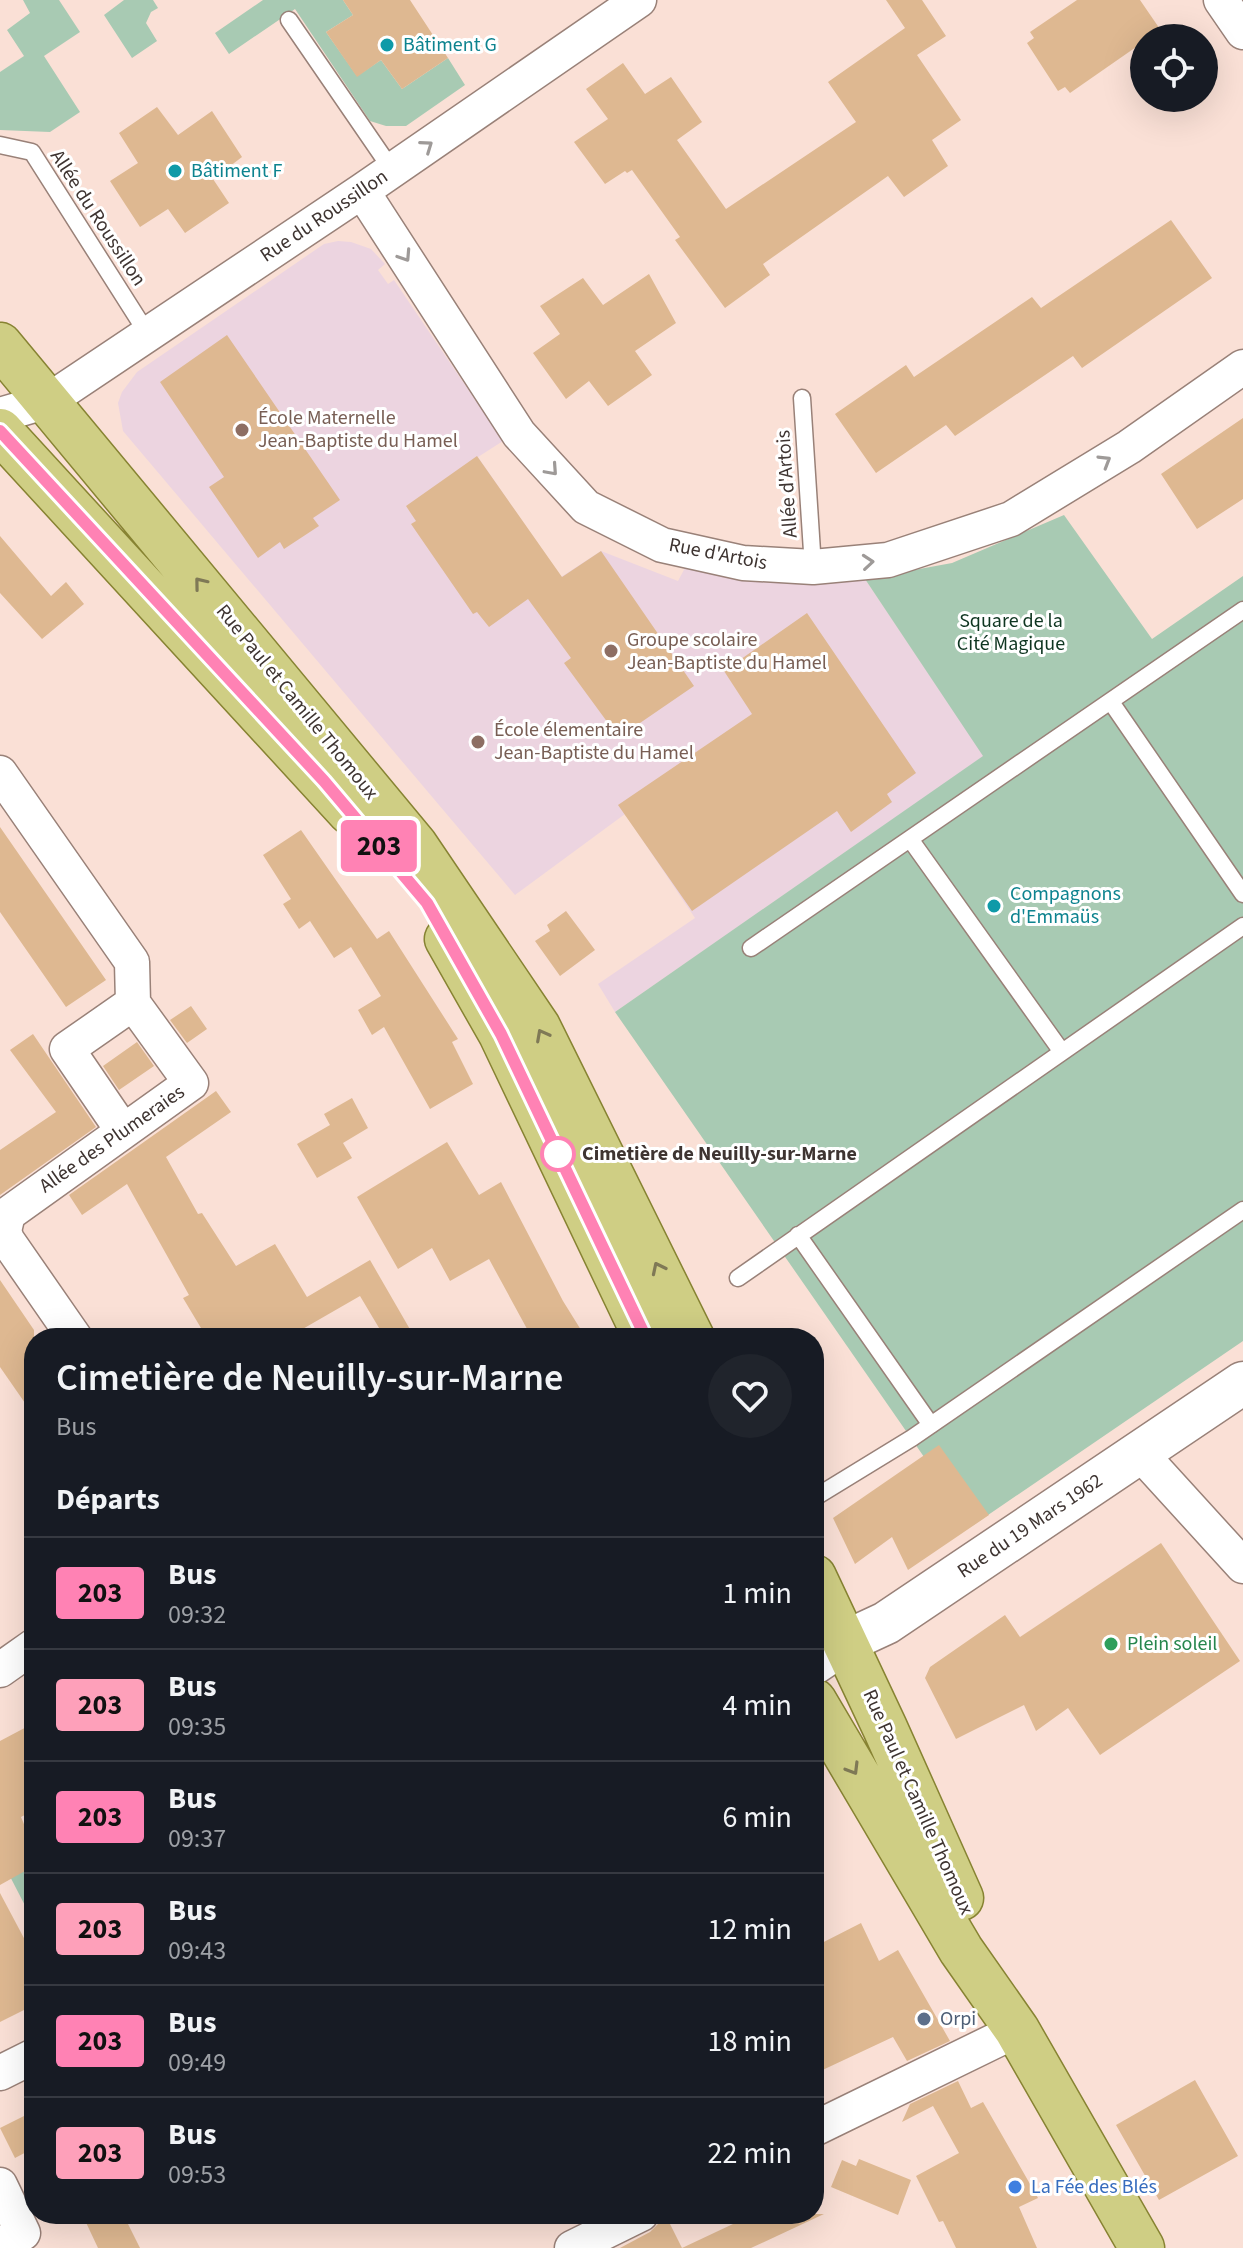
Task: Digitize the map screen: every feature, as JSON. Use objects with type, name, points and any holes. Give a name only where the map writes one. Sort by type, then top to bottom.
[{"type":"main road","name":"Rue Paul et Camille Thomoux","points":[[0,345],[415,845],[538,1027],[687,1328]]},
{"type":"main road","name":"Rue Paul et Camille Thomoux","points":[[0,431],[324,781],[427,903],[501,1034],[641,1328]]},
{"type":"main road","name":"Rue Paul et Camille Thomoux","points":[[824,1624],[830,1652],[992,1964],[1017,2030]]},
{"type":"main road","name":"Rue Paul et Camille Thomoux","points":[[824,1718],[961,1950],[1017,2030],[1142,2248]]},
{"type":"street","name":"Rue du Roussillon","points":[[0,415],[48,401],[362,191],[639,0]]},
{"type":"street","points":[[1221,0],[1243,32]]},
{"type":"street","name":"Rue d'Artois","points":[[362,191],[519,434],[586,507],[662,545],[743,563],[813,567],[888,560],[1011,519],[1129,447],[1243,367]]},
{"type":"street","points":[[0,773],[132,962],[133,1003],[67,1049],[123,1131]]},
{"type":"street","name":"Allée des Plumeraies","points":[[68,1328],[7,1240],[2,1218],[191,1083],[133,1003]]},
{"type":"street","name":"Rue du 19 Mars 1962","points":[[830,1652],[886,1623],[1243,1383]]},
{"type":"street","points":[[1140,1453],[1243,1566]]},
{"type":"street","points":[[0,1670],[24,1653]]},
{"type":"street","points":[[824,2124],[1017,2030]]},
{"type":"street","points":[[0,2073],[24,2061]]},
{"type":"street","points":[[0,2185],[23,2233],[0,2245]]},
{"type":"street","points":[[572,2248],[621,2224]]},
{"type":"lane","points":[[289,20],[392,170]]},
{"type":"lane","name":"Allée du Roussillon","points":[[0,145],[32,152],[147,333]]},
{"type":"lane","name":"Allée d'Artois","points":[[802,398],[813,567]]},
{"type":"lane","points":[[751,948],[1243,610]]},
{"type":"lane","points":[[1111,702],[1243,894]]},
{"type":"lane","points":[[910,839],[1062,1052]]},
{"type":"lane","points":[[738,1278],[1243,926]]},
{"type":"lane","points":[[824,1492],[931,1425],[1243,1210]]},
{"type":"lane","points":[[798,1235],[931,1425]]},
{"type":"shaded area","name":"Groupe scolaire Jean-Baptiste du Hamel","points":[[338,241],[371,249],[385,264],[378,270],[388,284],[394,280],[503,441],[478,457],[561,577],[601,551],[678,581],[686,566],[795,582],[865,579],[984,756],[615,1012],[598,984],[695,918],[625,814],[515,895],[123,431],[118,403],[137,372],[324,244]]},
{"type":"green space","points":[[23,0],[59,0],[80,32],[44,56],[80,112],[50,132],[0,130],[0,72],[24,56],[7,30],[30,13]]},
{"type":"green space","points":[[124,0],[153,0],[158,8],[151,12],[146,23],[157,41],[132,58],[104,15]]},
{"type":"green space","points":[[263,0],[343,0],[353,15],[326,32],[357,76],[381,60],[402,89],[448,58],[465,85],[406,126],[386,126],[370,121],[295,9],[229,54],[215,33]]},
{"type":"green space","name":"Cimetière de Neuilly-sur-Marne","points":[[1064,515],[1152,639],[1243,576],[1243,1341],[972,1526],[615,1012],[983,756],[865,579],[952,563]]},
{"type":"green space","points":[[24,1845],[24,1904],[0,1857]]},
{"type":"building","name":"Bâtiment G","points":[[343,0],[410,0],[448,58],[402,89],[381,60],[357,77],[326,32],[353,15]]},
{"type":"building","points":[[886,0],[922,0],[946,36],[917,55],[961,120],[932,140],[948,166],[904,197],[888,176],[763,264],[770,275],[725,308],[675,240],[680,237],[632,170],[605,184],[574,142],[608,119],[586,89],[623,63],[645,94],[671,77],[702,122],[677,140],[726,209],[856,122],[828,82],[905,28]]},
{"type":"building","points":[[1077,0],[1140,0],[1156,24],[1130,24],[1130,51],[1070,93],[1065,87],[1058,91],[1027,43],[1034,38],[1030,32]]},
{"type":"building","name":"Bâtiment F","points":[[157,107],[178,135],[212,111],[242,157],[213,179],[229,203],[185,233],[168,209],[140,227],[110,181],[138,163],[119,133]]},
{"type":"building","points":[[1171,220],[1212,278],[1082,368],[1073,356],[955,436],[946,425],[876,473],[835,414],[906,365],[914,377],[1032,297],[1041,308]]},
{"type":"building","points":[[649,274],[676,323],[635,351],[652,375],[608,406],[589,381],[566,399],[533,353],[560,334],[540,306],[583,278],[603,305]]},
{"type":"building","name":"École Maternelle Jean-Baptiste du Hamel","points":[[227,335],[340,500],[313,518],[319,526],[284,549],[280,542],[258,558],[209,487],[224,477],[160,382]]},
{"type":"building","points":[[1243,418],[1243,499],[1197,529],[1161,474]]},
{"type":"building","points":[[477,456],[562,577],[601,551],[694,686],[621,736],[564,663],[571,658],[528,599],[489,627],[477,612],[473,614],[411,524],[416,521],[406,506]]},
{"type":"building","points":[[0,536],[51,596],[66,582],[84,604],[42,639],[0,593]]},
{"type":"building","points":[[807,613],[916,773],[887,794],[892,802],[851,832],[837,811],[692,911],[618,805],[752,714],[724,671]]},
{"type":"building","points":[[0,827],[106,980],[66,1007],[0,912]]},
{"type":"building","points":[[301,830],[377,939],[389,931],[458,1039],[452,1042],[473,1084],[430,1109],[384,1027],[372,1035],[358,1010],[381,996],[351,947],[334,958],[310,921],[299,929],[283,904],[291,899],[263,855]]},
{"type":"building","points":[[566,911],[595,950],[560,976],[535,941],[550,931],[547,925]]},
{"type":"building","points":[[191,1006],[207,1029],[187,1043],[170,1020]]},
{"type":"building","points":[[33,1034],[96,1127],[0,1195],[0,1150],[56,1112],[10,1050]]},
{"type":"building","points":[[137,1042],[154,1066],[119,1090],[103,1066]]},
{"type":"building","points":[[216,1091],[231,1112],[166,1157],[198,1214],[202,1213],[236,1266],[275,1244],[307,1297],[370,1260],[409,1328],[379,1328],[360,1296],[304,1328],[201,1328],[183,1298],[189,1295],[127,1184],[82,1215],[69,1195]]},
{"type":"building","points":[[352,1098],[368,1128],[343,1143],[352,1158],[317,1178],[297,1144],[330,1125],[324,1114]]},
{"type":"building","points":[[447,1142],[479,1195],[501,1182],[580,1328],[527,1328],[489,1259],[450,1281],[432,1248],[398,1269],[357,1197]]},
{"type":"building","points":[[0,1280],[33,1328],[24,1328],[24,1402],[0,1367]]},
{"type":"building","points":[[939,1445],[989,1515],[908,1570],[892,1537],[855,1564],[833,1518]]},
{"type":"building","name":"Plein soleil","points":[[1161,1543],[1240,1661],[1100,1755],[1068,1708],[1036,1731],[1024,1705],[956,1739],[925,1678],[930,1667],[1005,1615],[1020,1637]]},
{"type":"building","points":[[24,1728],[24,1815],[21,1817],[24,1824],[24,1872],[0,1885],[0,1741]]},
{"type":"building","points":[[0,1893],[24,1938],[24,2010],[0,2022]]},
{"type":"building","points":[[861,1923],[879,1961],[898,1950],[950,2041],[907,2061],[893,2037],[824,2069],[824,1942]]},
{"type":"building","points":[[1195,2080],[1238,2156],[1159,2200],[1116,2125]]},
{"type":"building","points":[[958,2081],[971,2108],[983,2102],[1038,2198],[1019,2207],[1037,2248],[956,2248],[916,2176],[959,2153],[933,2106],[902,2122],[910,2104]]},
{"type":"building","points":[[24,2116],[24,2153],[15,2158],[0,2128]]},
{"type":"building","points":[[859,2159],[911,2180],[898,2215],[831,2187],[842,2160],[856,2166]]},
{"type":"building","points":[[87,2224],[128,2224],[140,2248],[98,2248]]},
{"type":"building","points":[[658,2224],[670,2224],[682,2248],[620,2248],[650,2232]]},
{"type":"building","points":[[733,2224],[803,2224],[751,2248],[682,2248]]},
{"type":"bus line","name":"203","points":[[0,431],[324,781],[427,903],[501,1034],[641,1328]]},
{"type":"place","name":"Bâtiment G","points":[[387,45]]},
{"type":"place","name":"Bâtiment F","points":[[175,171]]},
{"type":"place","name":"École Maternelle Jean-Baptiste du Hamel","points":[[242,430]]},
{"type":"place","name":"Groupe scolaire Jean-Baptiste du Hamel","points":[[611,651]]},
{"type":"place","name":"École élementaire Jean-Baptiste du Hamel","points":[[478,742]]},
{"type":"place","name":"Compagnons d'Emmaüs","points":[[994,906]]},
{"type":"place","name":"Cimetière de Neuilly-sur-Marne","points":[[558,1154]]},
{"type":"place","name":"Plein soleil","points":[[1111,1644]]},
{"type":"place","name":"Orpi","points":[[924,2019]]},
{"type":"place","name":"La Fée des Blés","points":[[1015,2187]]},
{"type":"park label","name":"Square de la Cité Magique","points":[[1011,632]]}]
